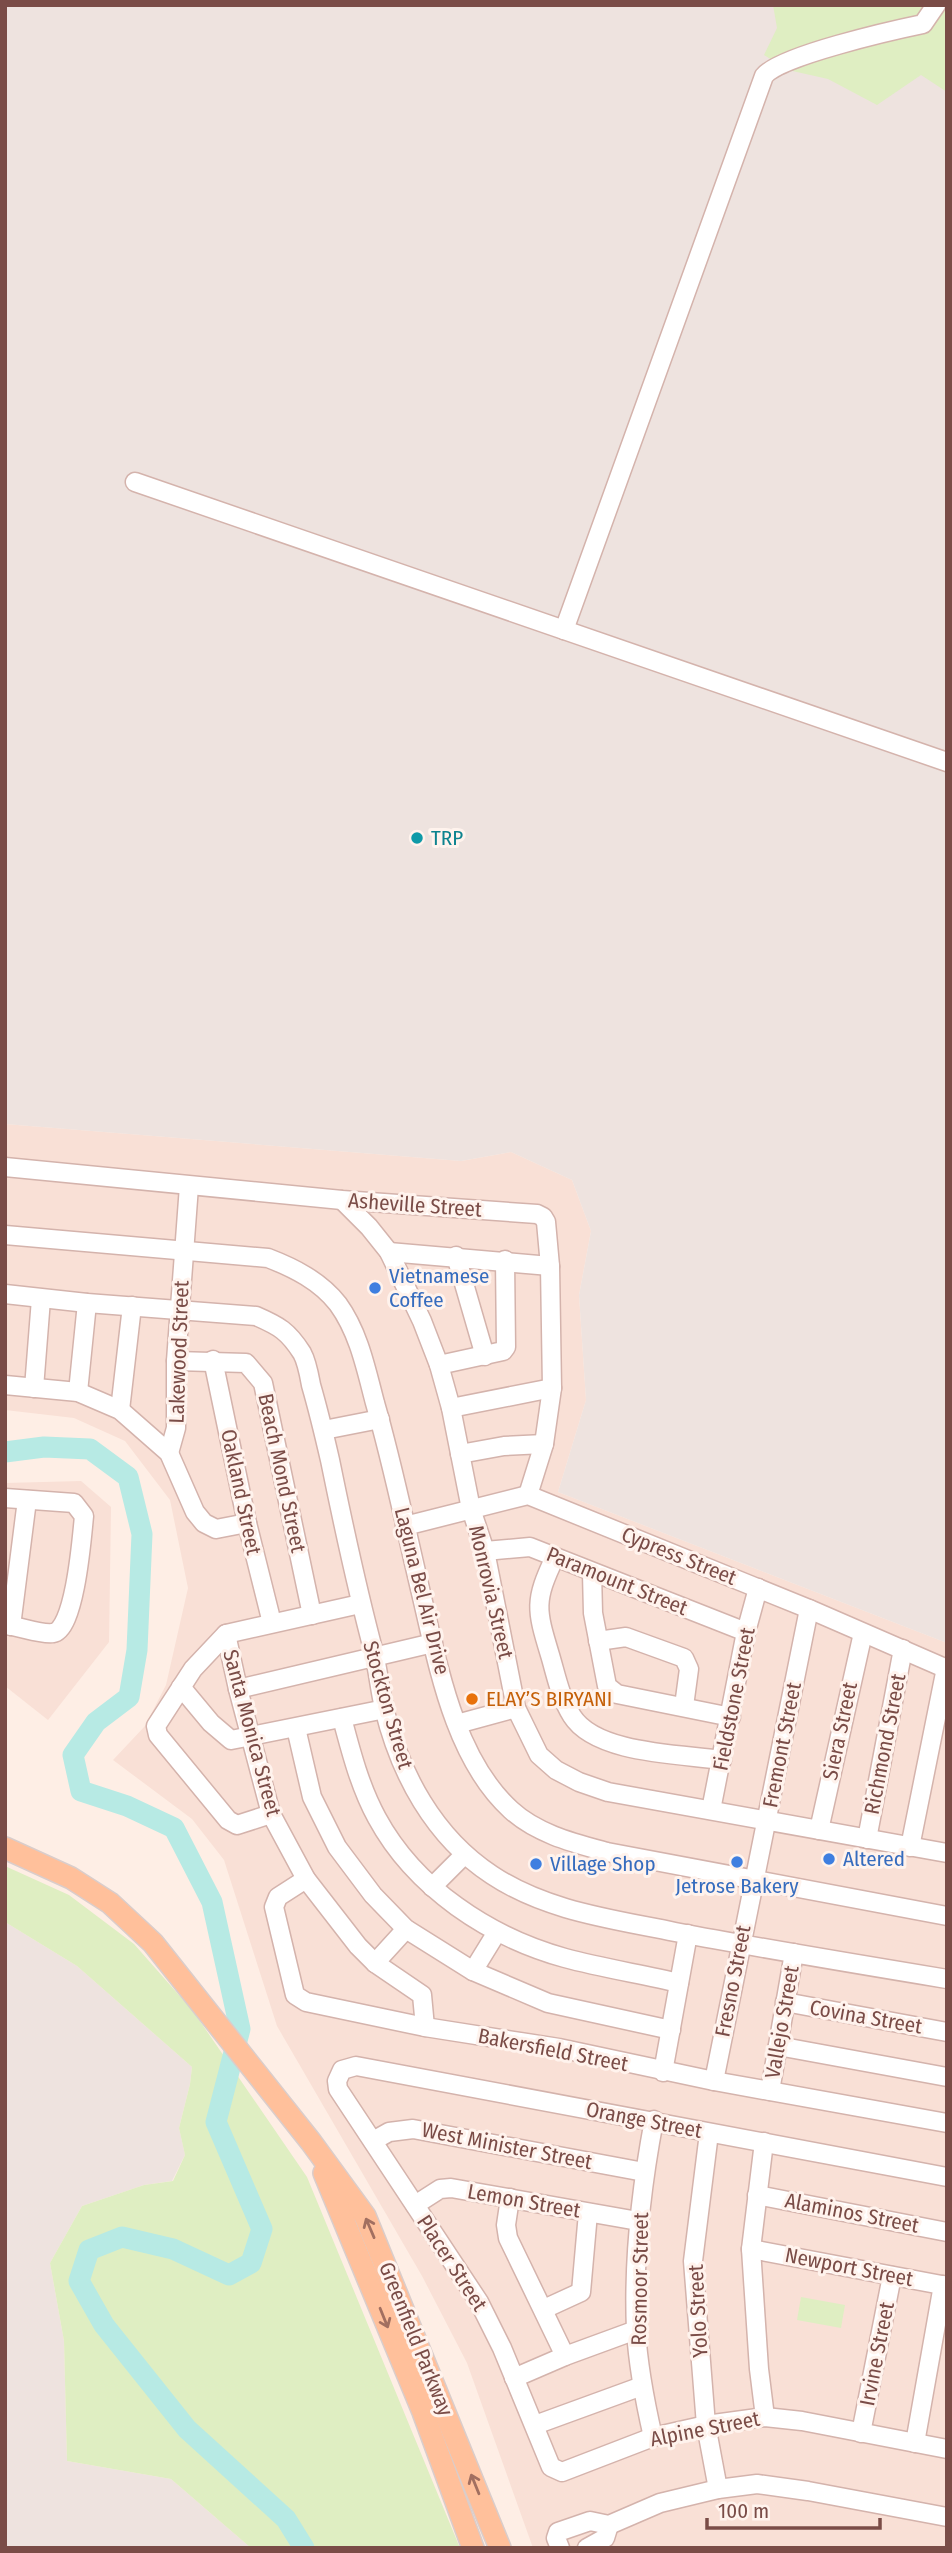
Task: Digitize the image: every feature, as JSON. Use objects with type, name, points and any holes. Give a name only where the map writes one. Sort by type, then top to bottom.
[{"type":"main road","name":"Greenfield Parkway","points":[[5,1848],[71,1878],[110,1903],[153,1943],[253,2067],[365,2216],[500,2548]]},
{"type":"main road","name":"Greenfield Parkway","points":[[311,2142],[423,2412],[473,2548]]},
{"type":"street","points":[[564,630],[764,76],[768,70],[867,36],[923,24],[936,5]]},
{"type":"street","points":[[135,482],[947,762]]},
{"type":"street","name":"Asheville Street","points":[[5,1167],[342,1200],[537,1214],[543,1217],[546,1222],[550,1266],[552,1388],[544,1444],[528,1495]]},
{"type":"street","name":"Lakewood Street","points":[[169,1453],[176,1428],[176,1361],[189,1186]]},
{"type":"street","name":"Monrovia Street","points":[[342,1200],[369,1227],[388,1252],[422,1321],[439,1365],[451,1408],[471,1509],[485,1551],[516,1708],[539,1755],[556,1770],[579,1782],[608,1791],[947,1853]]},
{"type":"street","name":"Laguna Bel Air Drive","points":[[5,1235],[268,1258],[294,1268],[337,1303],[349,1322],[360,1350],[380,1419],[433,1643],[457,1724],[470,1756],[490,1786],[512,1811],[537,1828],[572,1843],[607,1852],[947,1916]]},
{"type":"street","points":[[388,1252],[505,1260],[550,1266]]},
{"type":"street","points":[[456,1256],[485,1356]]},
{"type":"street","points":[[439,1365],[503,1351],[508,1342],[505,1260]]},
{"type":"street","name":"Stockton Street","points":[[5,1294],[87,1304],[256,1316],[281,1326],[303,1355],[324,1430],[360,1604],[398,1756],[415,1792],[448,1839],[464,1855],[493,1876],[549,1903],[585,1914],[740,1944],[947,1979]]},
{"type":"street","points":[[34,1388],[41,1299]]},
{"type":"street","points":[[78,1392],[87,1304]]},
{"type":"street","points":[[120,1410],[132,1306]]},
{"type":"street","name":"Oakland Street","points":[[213,1360],[247,1523],[272,1623]]},
{"type":"street","name":"Beach Mond Street","points":[[176,1361],[246,1363],[263,1383],[312,1615]]},
{"type":"street","points":[[5,1385],[78,1392],[120,1410],[169,1453],[195,1512],[204,1523],[216,1529],[247,1523]]},
{"type":"street","points":[[451,1408],[552,1388]]},
{"type":"street","points":[[324,1430],[380,1419]]},
{"type":"street","points":[[460,1454],[504,1446],[544,1444]]},
{"type":"street","points":[[405,1526],[528,1495]]},
{"type":"street","name":"Cypress Street","points":[[528,1495],[809,1609],[946,1668]]},
{"type":"street","points":[[5,1498],[74,1503],[84,1516],[78,1569],[66,1621],[61,1630],[53,1633],[8,1625],[12,1552],[27,1500]]},
{"type":"street","name":"Paramount Street","points":[[485,1551],[530,1546],[592,1573],[747,1632]]},
{"type":"street","points":[[555,1557],[541,1587],[538,1616],[564,1702],[573,1718],[596,1738],[615,1745],[722,1760]]},
{"type":"street","points":[[592,1573],[593,1613],[607,1686],[612,1691],[639,1699],[731,1717]]},
{"type":"street","name":"Fieldstone Street","points":[[711,1810],[758,1588]]},
{"type":"street","points":[[271,1814],[237,1825],[228,1820],[158,1735],[156,1726],[193,1669],[226,1634],[360,1604]]},
{"type":"street","name":"Fremont Street","points":[[754,1881],[809,1609]]},
{"type":"street","name":"Siera Street","points":[[819,1830],[863,1633]]},
{"type":"street","name":"Santa Monica Street","points":[[226,1634],[271,1814],[306,1879],[358,1946],[375,1963],[422,1995],[425,2027]]},
{"type":"street","points":[[598,1641],[626,1637],[684,1658],[689,1669],[684,1706]]},
{"type":"street","points":[[238,1689],[433,1643]]},
{"type":"street","name":"Richmond Street","points":[[867,1839],[903,1649]]},
{"type":"street","points":[[910,1847],[946,1668]]},
{"type":"street","points":[[181,1687],[226,1737],[237,1740],[385,1709]]},
{"type":"street","points":[[457,1724],[516,1708]]},
{"type":"street","points":[[342,1718],[358,1777],[377,1818],[399,1852],[432,1886],[464,1912],[497,1932],[564,1958],[679,1983]]},
{"type":"street","points":[[296,1727],[312,1797],[337,1847],[373,1895],[406,1929],[473,1971],[548,2003],[671,2029]]},
{"type":"street","points":[[432,1886],[464,1855]]},
{"type":"street","name":"Bakersfield Street","points":[[306,1879],[278,1897],[274,1903],[295,1995],[306,2002],[425,2027],[559,2048],[663,2072],[947,2123]]},
{"type":"street","name":"Fresno Street","points":[[713,2081],[754,1881]]},
{"type":"street","points":[[375,1963],[406,1929]]},
{"type":"street","points":[[473,1971],[497,1932]]},
{"type":"street","points":[[663,2072],[688,1934]]},
{"type":"street","name":"Vallejo Street","points":[[770,2091],[794,1953]]},
{"type":"street","name":"Covina Street","points":[[785,2002],[947,2032]]},
{"type":"street","points":[[778,2046],[947,2077]]},
{"type":"street","name":"Orange Street","points":[[342,2070],[356,2066],[947,2177]]},
{"type":"street","name":"Placer Street","points":[[342,2070],[337,2081],[338,2089],[479,2302],[535,2425],[551,2467]]},
{"type":"street","name":"Rosmoor Street","points":[[653,2437],[642,2385],[636,2330],[638,2221],[654,2120]]},
{"type":"street","name":"West Minister Street","points":[[373,2141],[389,2132],[412,2129],[644,2172]]},
{"type":"street","name":"Yolo Street","points":[[709,2133],[693,2261],[706,2425],[718,2489]]},
{"type":"street","points":[[764,2142],[751,2249],[765,2417]]},
{"type":"street","name":"Lemon Street","points":[[415,2205],[440,2189],[451,2188],[638,2221]]},
{"type":"street","name":"Alaminos Street","points":[[757,2195],[947,2232]]},
{"type":"street","points":[[510,2198],[506,2225],[508,2238],[565,2356]]},
{"type":"street","points":[[544,2309],[581,2292],[588,2213]]},
{"type":"street","name":"Newport Street","points":[[751,2249],[945,2286]]},
{"type":"street","name":"Irvine Street","points":[[861,2433],[892,2276]]},
{"type":"street","points":[[915,2443],[945,2286]]},
{"type":"street","points":[[514,2378],[636,2330]]},
{"type":"street","points":[[535,2425],[642,2385]]},
{"type":"street","name":"Alpine Street","points":[[551,2467],[562,2472],[653,2437],[706,2425],[765,2417],[947,2449]]},
{"type":"street","points":[[560,2548],[556,2538],[558,2532],[590,2521],[609,2525],[660,2503],[718,2489],[757,2484],[947,2517]]},
{"type":"street","points":[[587,2548],[605,2538],[609,2525]]},
{"type":"shaded area","points":[[5,5],[947,5],[947,1643],[558,1492],[586,1400],[579,1295],[591,1231],[572,1180],[511,1152],[461,1161],[5,1124]]},
{"type":"shaded area","points":[[5,1124],[461,1161],[511,1152],[572,1180],[591,1231],[579,1295],[586,1400],[558,1492],[947,1643],[947,2548],[533,2548],[467,2363],[422,2276],[277,2026],[224,1860],[192,1819],[113,1760],[145,1726],[166,1685],[188,1588],[170,1500],[125,1441],[74,1418],[5,1410]]},
{"type":"shaded area","points":[[81,1481],[111,1507],[109,1642],[48,1720],[5,1686],[5,1483]]},
{"type":"shaded area","points":[[5,1922],[77,1966],[192,2067],[179,2128],[185,2155],[172,2181],[144,2185],[82,2206],[50,2263],[64,2341],[67,2461],[171,2479],[251,2548],[5,2548]]},
{"type":"green space","points":[[773,5],[947,5],[947,92],[921,75],[877,105],[828,79],[788,70],[764,55],[777,28]]},
{"type":"green space","points":[[5,1866],[69,1895],[134,1944],[193,2011],[307,2177],[460,2548],[251,2548],[171,2479],[67,2461],[64,2341],[50,2263],[82,2206],[144,2185],[173,2181],[185,2155],[179,2128],[192,2067],[77,1966],[5,1922]]},
{"type":"green space","points":[[801,2297],[845,2305],[841,2328],[797,2320]]},
{"type":"waterway","points":[[5,1452],[44,1447],[90,1449],[128,1477],[142,1534],[137,1650],[129,1697],[96,1722],[73,1755],[81,1791],[127,1806],[174,1828],[212,1902],[240,2029],[216,2122],[262,2229],[251,2263],[229,2275],[173,2249],[122,2237],[89,2250],[79,2281],[104,2325],[187,2429],[286,2519],[304,2548]]},
{"type":"place","name":"TRP","points":[[417,838]]},
{"type":"place","name":"Vietnamese Coffee","points":[[375,1288]]},
{"type":"place","name":"ELAY’S BIRYANI","points":[[472,1699]]},
{"type":"place","name":"Altered","points":[[829,1859]]},
{"type":"place","name":"Jetrose Bakery","points":[[737,1862]]},
{"type":"place","name":"Village Shop","points":[[536,1864]]}]
